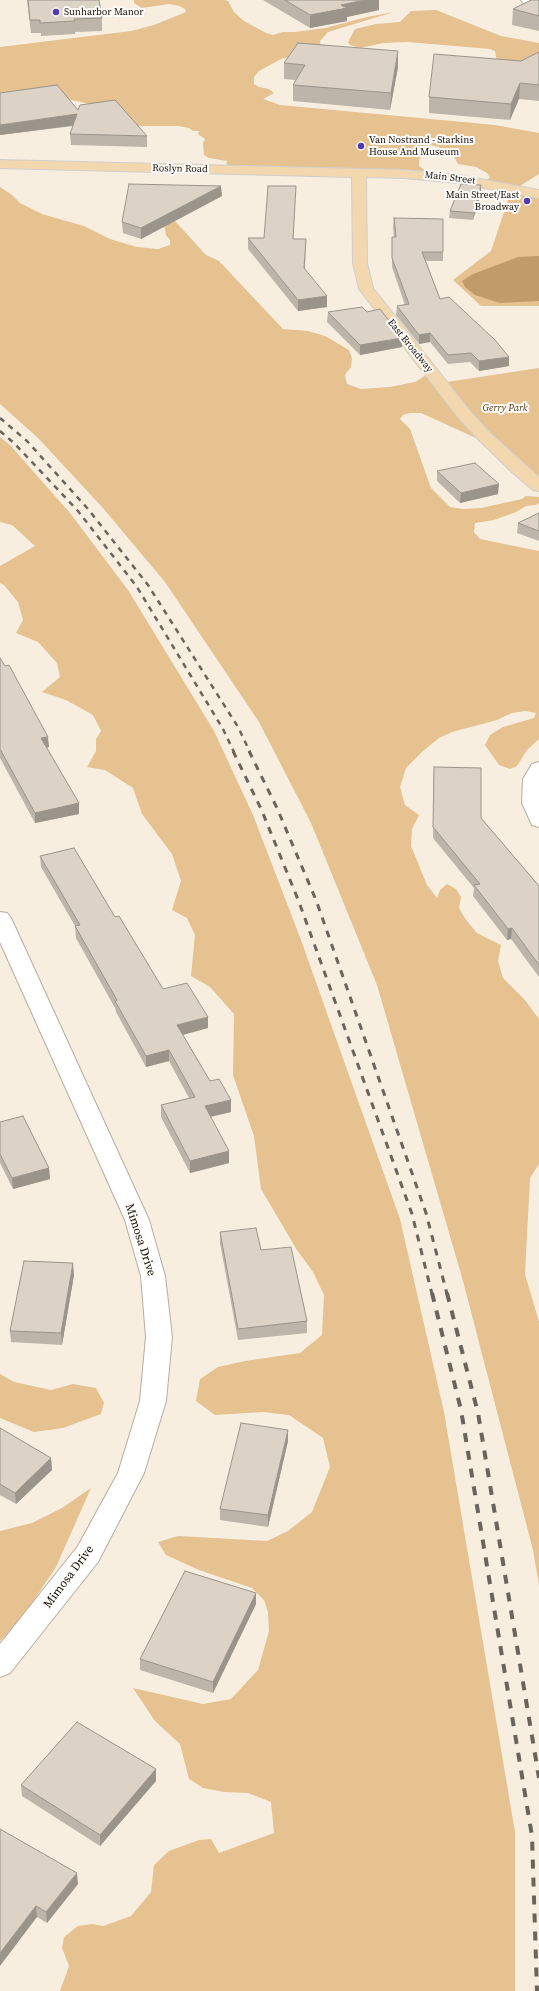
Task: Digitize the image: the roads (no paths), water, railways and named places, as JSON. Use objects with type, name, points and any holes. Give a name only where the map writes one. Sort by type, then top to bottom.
[{"type":"main road","name":"Roslyn Road","points":[[0,164],[359,172]]},
{"type":"main road","name":"Main Street","points":[[359,172],[414,174],[458,179],[539,194]]},
{"type":"main road","name":"East Broadway","points":[[359,172],[360,263],[366,289],[463,413],[509,460],[539,486]]},
{"type":"street","points":[[527,0],[539,1]]},
{"type":"street","points":[[539,768],[533,779],[532,803],[539,821]]},
{"type":"street","name":"Mimosa Drive","points":[[0,918],[137,1220],[153,1276],[159,1338],[153,1401],[131,1473],[88,1554],[0,1665]]},
{"type":"railway","points":[[0,418],[27,441],[88,509],[148,585],[238,727],[250,752]]},
{"type":"railway","points":[[0,431],[15,444],[78,511],[137,587],[223,729],[234,752]]},
{"type":"railway","points":[[233,751],[262,811],[299,902],[412,1214],[432,1294]]},
{"type":"railway","points":[[249,751],[277,808],[316,900],[426,1213],[447,1294]]},
{"type":"railway","points":[[432,1293],[461,1410],[532,1836],[537,1991]]},
{"type":"railway","points":[[447,1293],[478,1413],[539,1778]]},
{"type":"place","name":"Sunharbor Manor","points":[[56,12]]},
{"type":"place","name":"Van Nostrand - Starkins House And Museum","points":[[361,146]]},
{"type":"place","name":"Main Street/East Broadway","points":[[527,201]]},
{"type":"park label","name":"Gerry Park","points":[[505,408]]}]
